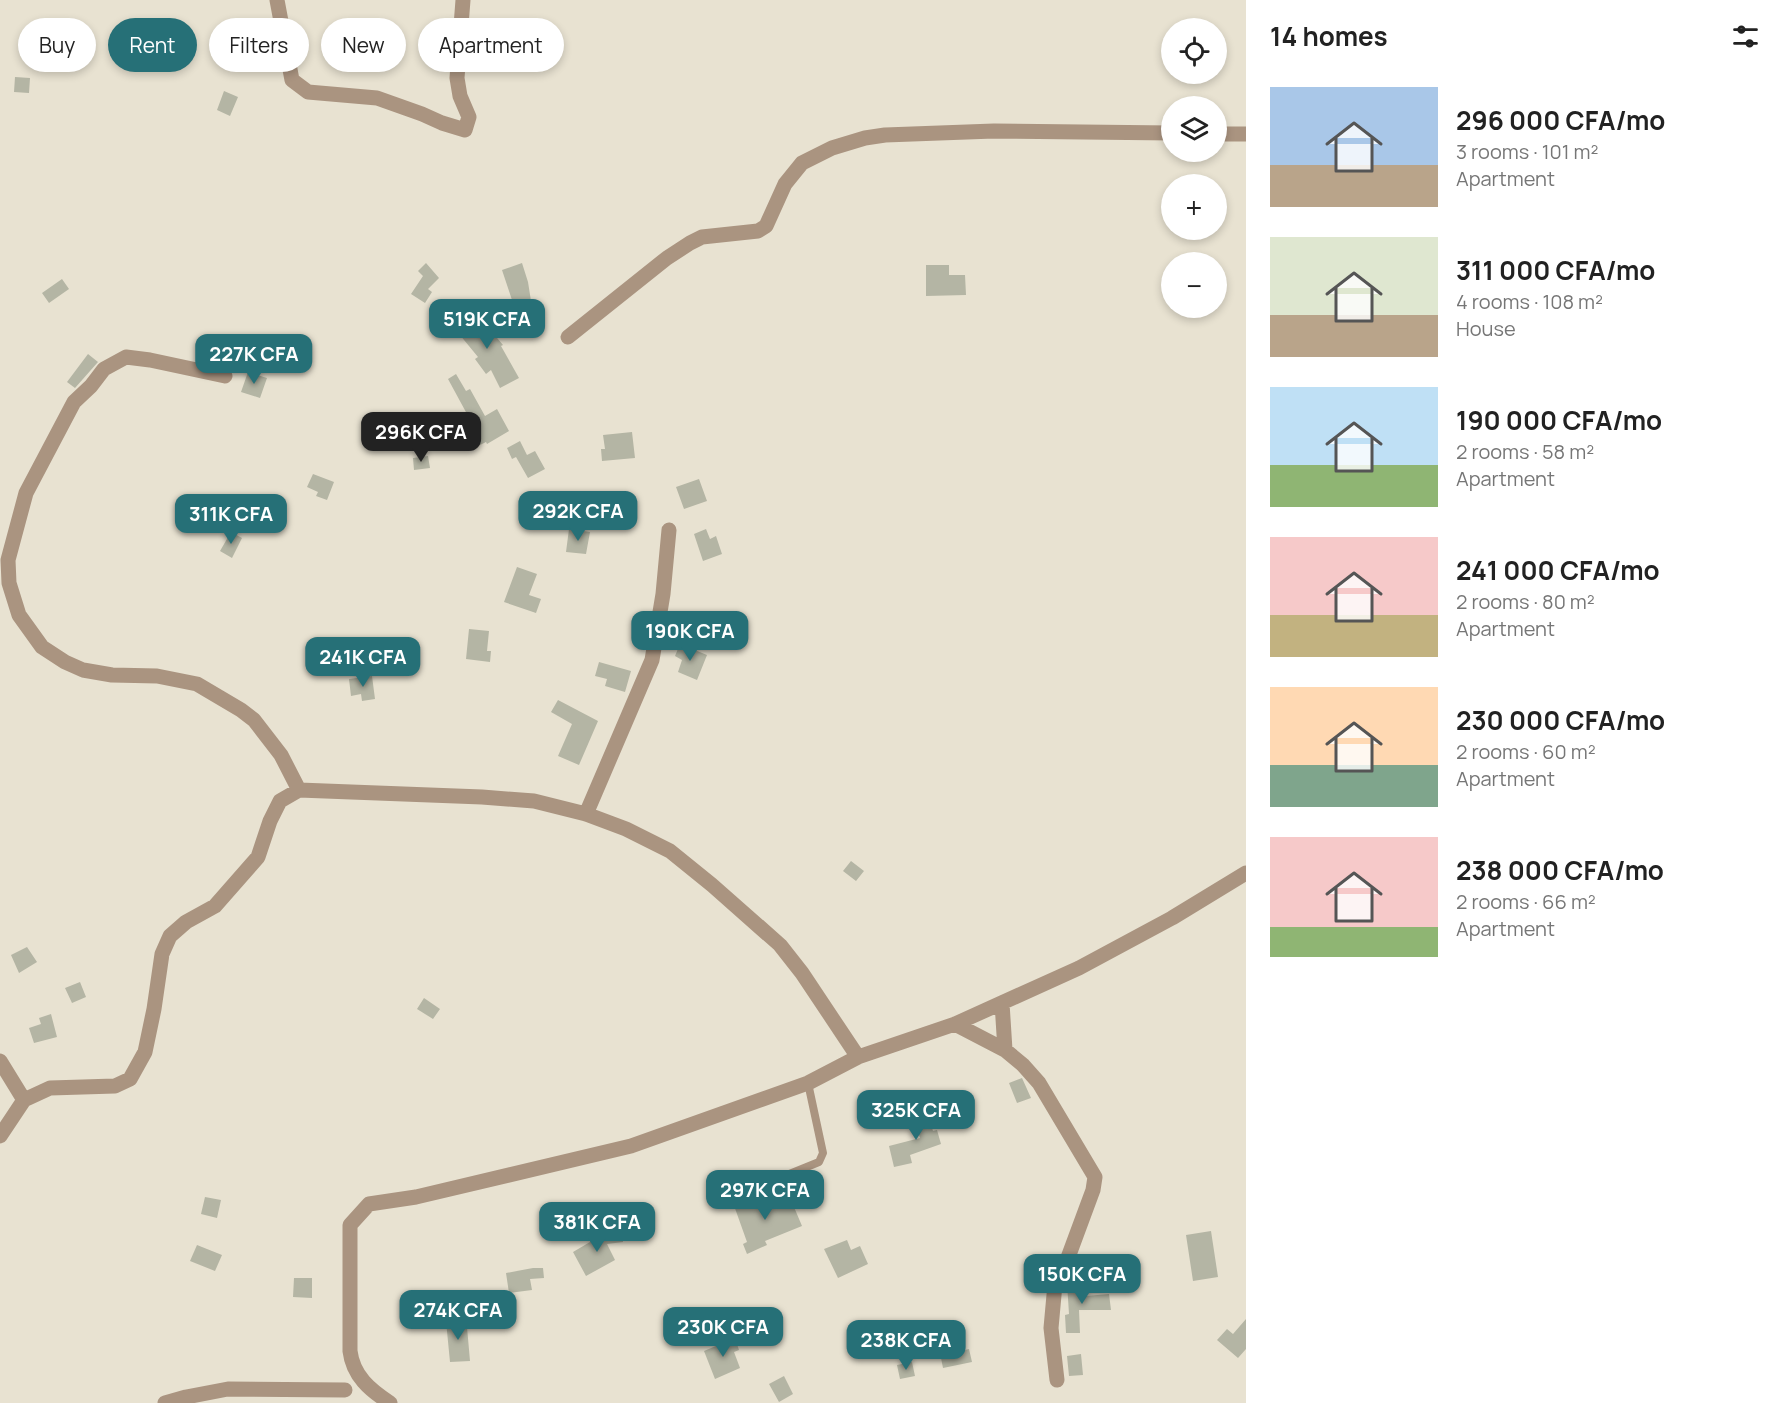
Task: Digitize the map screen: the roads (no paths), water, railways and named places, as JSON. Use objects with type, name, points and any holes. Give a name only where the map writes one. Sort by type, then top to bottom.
[{"type":"street","points":[[277,0],[292,80],[308,92],[342,93],[377,98],[465,130],[469,117],[460,96],[458,78],[463,0]]},
{"type":"street","points":[[568,337],[667,258],[690,243],[702,237],[758,231],[766,226],[785,184],[796,170],[802,163],[832,148],[865,138],[885,135],[949,132],[1161,133]]},
{"type":"street","points":[[1227,134],[1246,134]]},
{"type":"street","points":[[225,376],[126,357],[104,369],[91,386],[74,402],[26,493],[8,560],[9,582],[19,615],[42,647],[65,662],[83,670],[112,675],[157,676],[197,684],[254,720],[281,755],[298,790]]},
{"type":"street","points":[[586,814],[652,660],[664,586],[669,530]]},
{"type":"street","points":[[0,1136],[24,1100],[50,1088],[115,1086],[130,1078],[145,1052],[162,954],[170,936],[186,922],[214,906],[258,857],[270,821],[280,801],[298,790],[534,801],[586,814],[626,829],[670,850],[780,945],[802,973],[858,1057]]},
{"type":"street","points":[[390,1403],[373,1392],[357,1375],[351,1364],[350,1225],[369,1204],[416,1197],[631,1146],[808,1083],[858,1057],[956,1024],[1079,968],[1172,918],[1246,873]]},
{"type":"street","points":[[1002,1004],[1005,1050]]},
{"type":"street","points":[[956,1024],[1005,1050],[1023,1065],[1039,1083],[1095,1177],[1094,1190],[1063,1271],[1055,1284],[1051,1328],[1057,1380]]},
{"type":"street","points":[[0,1060],[24,1100]]},
{"type":"street","points":[[165,1403],[186,1396],[228,1389],[343,1397],[357,1375]]},
{"type":"lane","points":[[745,1192],[819,1162],[823,1153],[808,1083]]}]
